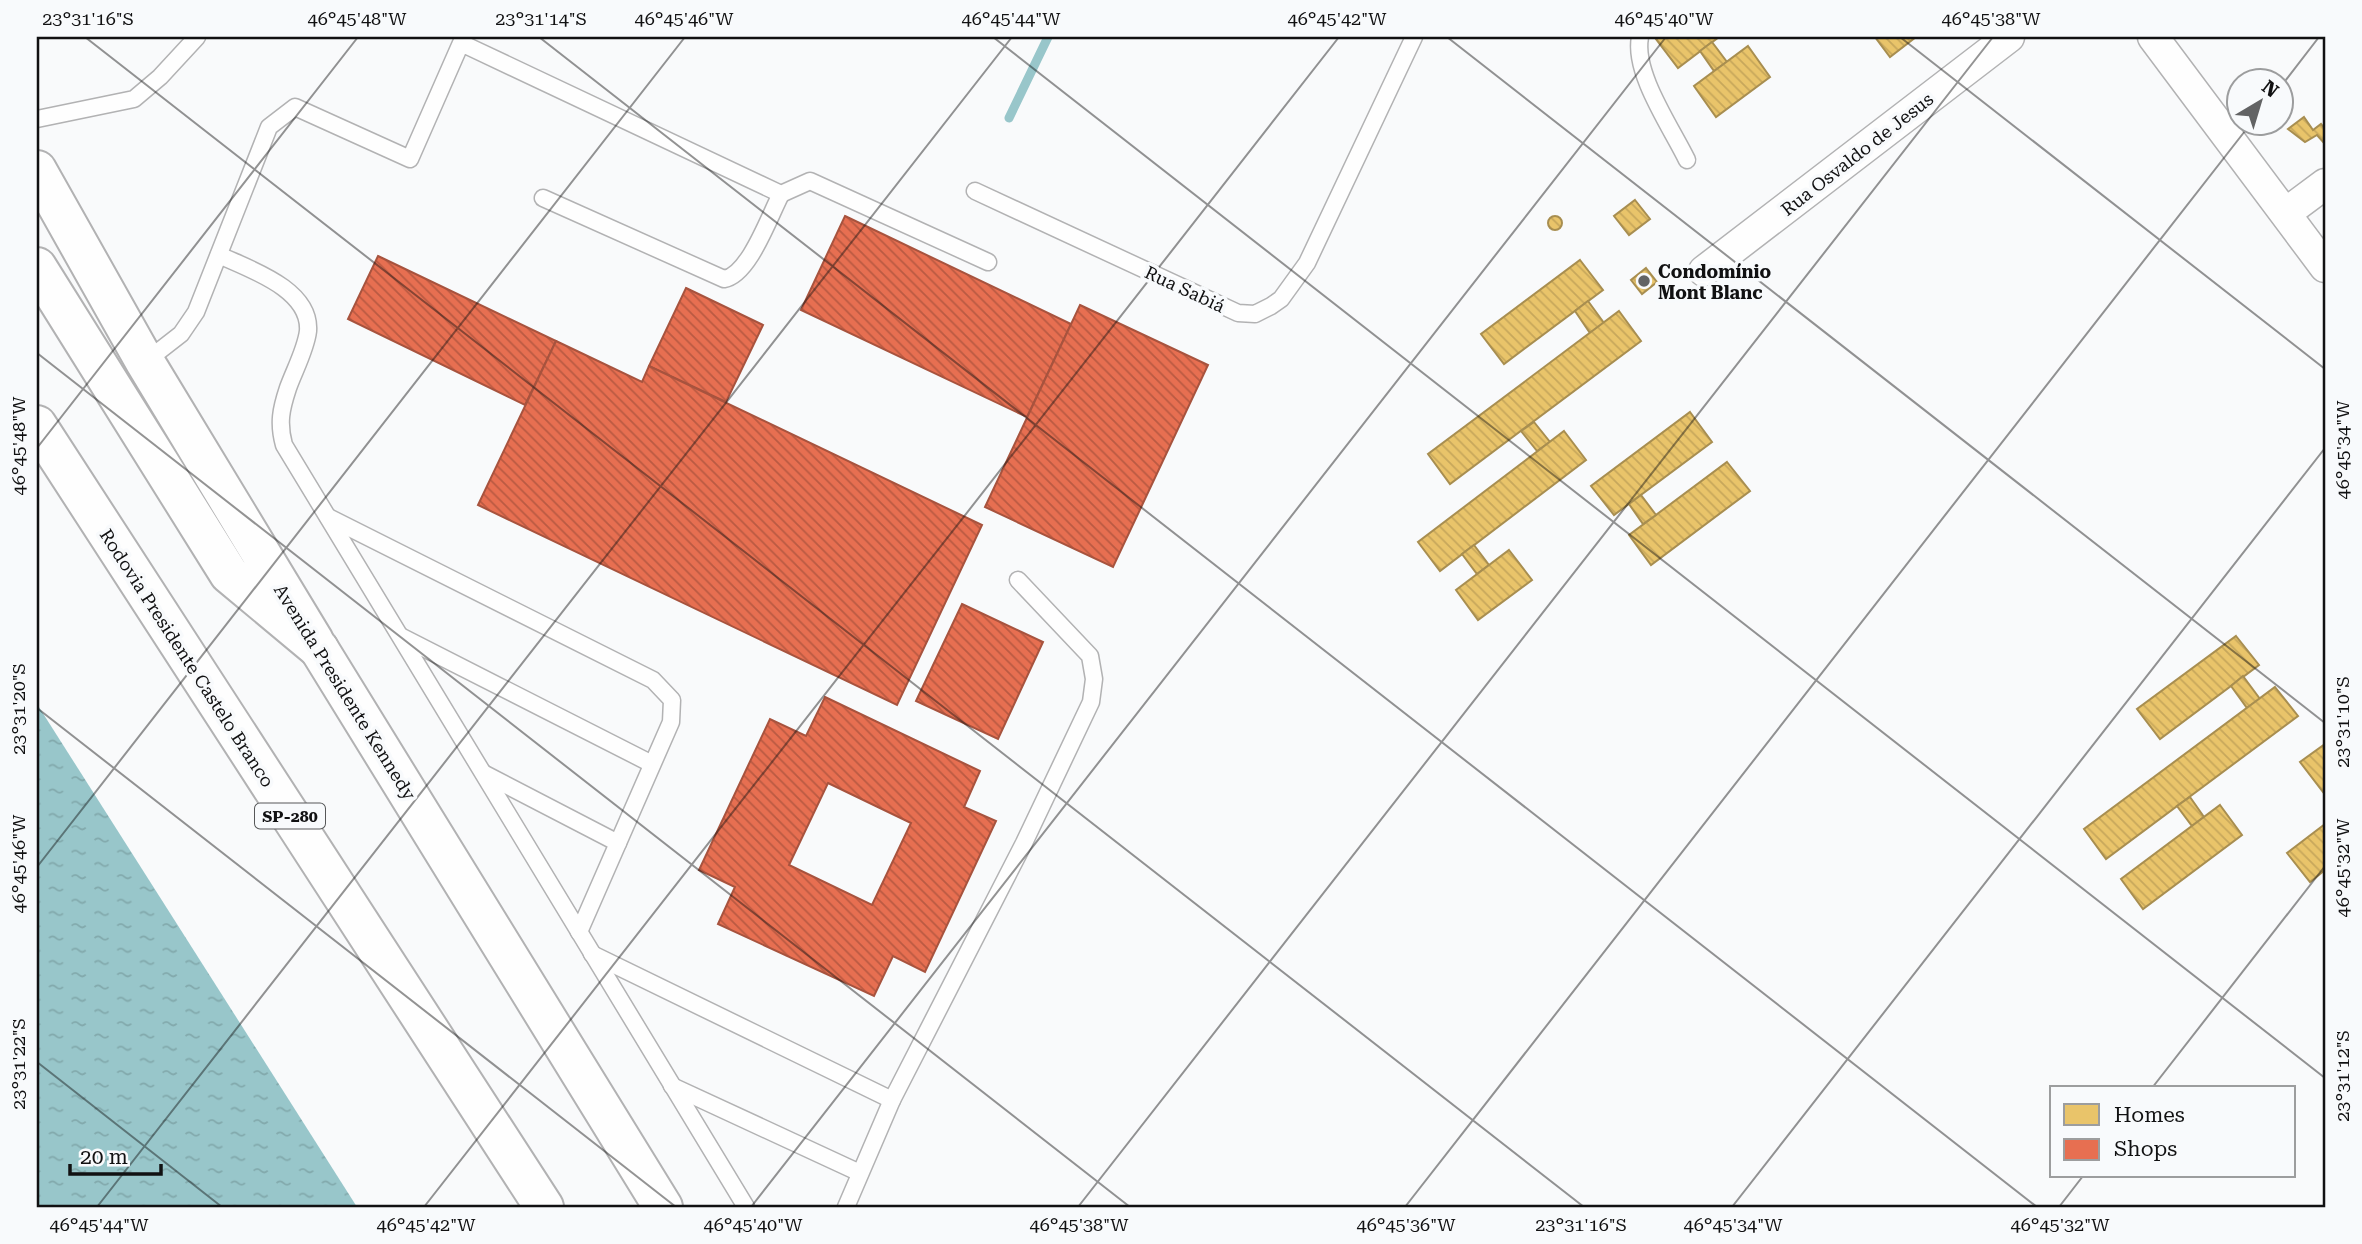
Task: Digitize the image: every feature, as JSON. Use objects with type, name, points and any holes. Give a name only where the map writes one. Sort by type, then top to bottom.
[{"type":"main road","name":"Avenida Presidente Kennedy","points":[[37,170],[145,362],[663,1207]]},
{"type":"main road","points":[[37,267],[229,575],[319,649]]},
{"type":"main road","name":"Rodovia Presidente Castelo Branco","points":[[37,425],[544,1207]]},
{"type":"street","name":"Rua Osvaldo de Jesus","points":[[1704,271],[2009,37]]},
{"type":"street","points":[[2153,37],[2325,267]]},
{"type":"street","points":[[2286,214],[2325,184]]},
{"type":"lane","points":[[37,119],[134,99],[160,77],[197,37]]},
{"type":"lane","name":"Rua Sabiá","points":[[975,191],[1238,313],[1264,311],[1281,299],[1307,263],[1414,37]]},
{"type":"lane","points":[[1640,37],[1638,48],[1646,79],[1687,160]]},
{"type":"lane","points":[[145,362],[189,326],[264,137],[277,120],[295,107],[410,159],[461,43],[781,194]]},
{"type":"lane","points":[[543,198],[724,279],[732,277],[747,261],[781,194],[810,181],[988,262]]},
{"type":"lane","points":[[219,254],[267,278],[293,296],[303,310],[308,331],[280,412],[279,427],[284,445],[746,1207]]},
{"type":"lane","points":[[328,517],[653,680],[672,700],[671,722],[579,932]]},
{"type":"lane","points":[[846,1207],[892,1100],[1024,843],[1091,702],[1094,679],[1090,656],[1018,580]]},
{"type":"lane","points":[[400,636],[652,764]]},
{"type":"lane","points":[[485,774],[618,843]]},
{"type":"lane","points":[[592,954],[892,1100]]},
{"type":"lane","points":[[672,1086],[860,1173]]},
{"type":"water","points":[[37,704],[357,1207],[37,1207]]},
{"type":"building: Homes","points":[[1719,37],[1678,68],[1656,39]]},
{"type":"building: Homes","points":[[1875,37],[1916,37],[1890,57]]},
{"type":"building: Homes","points":[[1712,42],[1727,62],[1714,71],[1700,51]]},
{"type":"building: Homes","points":[[1748,46],[1770,77],[1716,117],[1694,86]]},
{"type":"building: Homes","points":[[2304,117],[2313,130],[2321,124],[2325,129],[2325,144],[2317,135],[2305,142],[2296,135],[2296,123]]},
{"type":"building: Homes","points":[[1635,200],[1650,219],[1629,235],[1614,216]]},
{"type":"building: Homes","points":[[1552,216],[1558,216],[1562,223],[1558,230],[1552,230],[1548,226],[1548,220]]},
{"type":"building: Homes","points":[[1580,260],[1603,290],[1504,364],[1481,334]]},
{"type":"building: Homes","name":"Condomínio Mont Blanc","points":[[1646,268],[1657,282],[1642,294],[1631,280]]},
{"type":"building: Homes","points":[[1588,301],[1604,323],[1590,333],[1575,311]]},
{"type":"building: Homes","points":[[1619,311],[1641,341],[1450,484],[1428,454]]},
{"type":"building: Homes","points":[[1690,412],[1712,442],[1614,515],[1591,486]]},
{"type":"building: Homes","points":[[1534,422],[1550,442],[1537,451],[1521,431]]},
{"type":"building: Homes","points":[[1564,431],[1586,460],[1440,571],[1418,542]]},
{"type":"building: Homes","points":[[1727,462],[1750,491],[1651,565],[1629,535]]},
{"type":"building: Homes","points":[[1641,495],[1656,515],[1643,524],[1629,504]]},
{"type":"building: Homes","points":[[1474,545],[1489,565],[1477,574],[1462,554]]},
{"type":"building: Homes","points":[[1509,550],[1532,580],[1478,620],[1456,590]]},
{"type":"building: Homes","points":[[2236,636],[2259,665],[2160,739],[2137,709]]},
{"type":"building: Homes","points":[[2243,676],[2260,699],[2247,708],[2231,686]]},
{"type":"building: Homes","points":[[2275,687],[2298,716],[2106,859],[2084,829]]},
{"type":"building: Homes","points":[[2325,744],[2325,790],[2323,792],[2300,762]]},
{"type":"building: Homes","points":[[2190,797],[2204,817],[2192,826],[2177,806]]},
{"type":"building: Homes","points":[[2220,805],[2242,835],[2143,909],[2121,879]]},
{"type":"building: Homes","points":[[2325,824],[2325,870],[2310,882],[2287,853]]},
{"type":"building: Shops","points":[[845,216],[1071,324],[1027,417],[801,310]]},
{"type":"building: Shops","points":[[378,256],[556,341],[525,405],[348,319]]},
{"type":"building: Shops","points":[[686,288],[763,325],[726,402],[649,366]]},
{"type":"building: Shops","points":[[1080,305],[1208,365],[1113,567],[985,507]]},
{"type":"building: Shops","points":[[556,341],[642,382],[649,366],[982,525],[897,705],[478,505]]},
{"type":"building: Shops","points":[[962,604],[1043,642],[998,739],[916,701]]},
{"type":"building: Shops","points":[[825,697],[980,771],[964,807],[996,821],[925,972],[893,956],[874,996],[718,924],[735,887],[699,870],[770,719],[806,736]],"holes":[[[828,783],[911,823],[872,905],[789,865]]]},
{"type":"waterway","points":[[1009,118],[1048,37]]},
{"type":"place","name":"Condomínio Mont Blanc","points":[[1644,281]]}]
